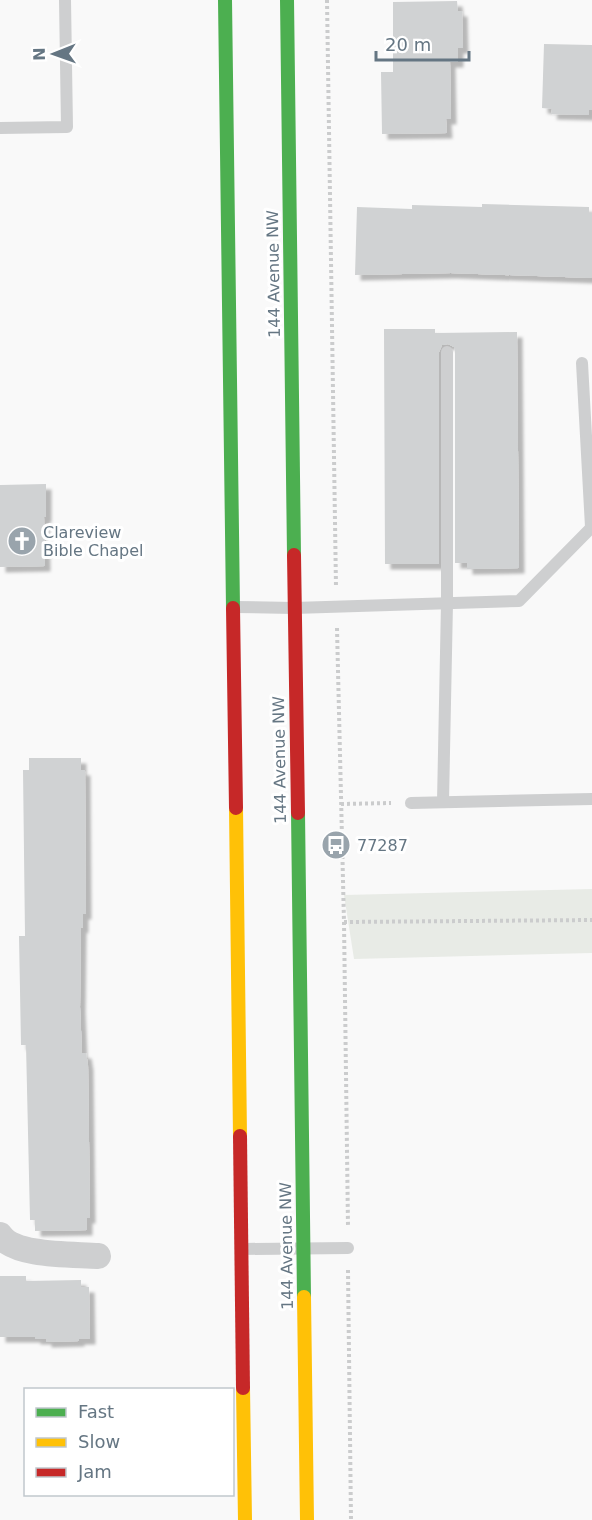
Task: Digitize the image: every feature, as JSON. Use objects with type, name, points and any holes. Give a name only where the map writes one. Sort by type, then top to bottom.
[{"type":"main road","points":[[225,0],[245,1520]]},
{"type":"main road","name":"144 Avenue NW","points":[[287,0],[307,1520]]},
{"type":"street","points":[[0,1235],[3,1240],[23,1250],[98,1256]]},
{"type":"lane","points":[[0,128],[67,127],[65,0]]},
{"type":"lane","points":[[443,802],[447,603],[447,352]]},
{"type":"lane","points":[[234,607],[294,608],[336,605],[519,602],[592,527],[582,363]]},
{"type":"lane","points":[[411,803],[592,799]]},
{"type":"lane","points":[[241,1249],[348,1248]]},
{"type":"path","points":[[327,0],[336,605],[344,922],[351,1520]]},
{"type":"path","points":[[341,804],[411,803]]},
{"type":"path","points":[[344,922],[592,920]]},
{"type":"shaded area","points":[[592,889],[592,953],[354,959],[344,895]]},
{"type":"building","points":[[457,1],[458,11],[462,11],[463,48],[458,48],[458,62],[450,62],[451,119],[446,119],[447,133],[382,134],[381,72],[393,72],[393,2]]},
{"type":"building","points":[[544,44],[592,45],[592,110],[589,110],[589,115],[551,114],[552,109],[542,108]]},
{"type":"building","points":[[482,204],[589,207],[589,213],[592,213],[592,278],[451,273],[355,275],[357,207],[412,209],[412,205],[482,207]]},
{"type":"building","points":[[384,329],[435,329],[435,333],[517,332],[519,568],[467,569],[467,563],[455,563],[455,352],[454,347],[448,344],[442,345],[439,352],[439,564],[385,564]]},
{"type":"building","name":"Clareview Bible Chapel","points":[[46,484],[45,566],[0,567],[0,485]]},
{"type":"building","points":[[29,758],[81,758],[81,770],[85,770],[86,914],[83,914],[83,928],[81,927],[80,1007],[82,1053],[86,1053],[88,1065],[90,1218],[87,1218],[87,1230],[35,1231],[35,1220],[30,1220],[26,1045],[21,1045],[19,936],[25,936],[23,770],[29,770]]},
{"type":"building","points":[[0,1276],[26,1276],[26,1281],[81,1280],[81,1287],[89,1287],[90,1339],[46,1342],[46,1339],[35,1339],[35,1337],[0,1337]]},
{"type":"traffic: fast","points":[[225,0],[233,608]]},
{"type":"traffic: fast","points":[[287,0],[294,555]]},
{"type":"traffic: fast","points":[[298,813],[304,1297]]},
{"type":"traffic: slow","points":[[236,808],[240,1136]]},
{"type":"traffic: slow","points":[[304,1297],[307,1520]]},
{"type":"traffic: slow","points":[[243,1388],[245,1520]]},
{"type":"traffic: jam","points":[[294,555],[298,813]]},
{"type":"traffic: jam","points":[[233,608],[236,808]]},
{"type":"traffic: jam","points":[[240,1136],[243,1388]]},
{"type":"place","name":"Clareview Bible Chapel","points":[[22,541]]},
{"type":"place","name":"77287","points":[[336,845]]}]
